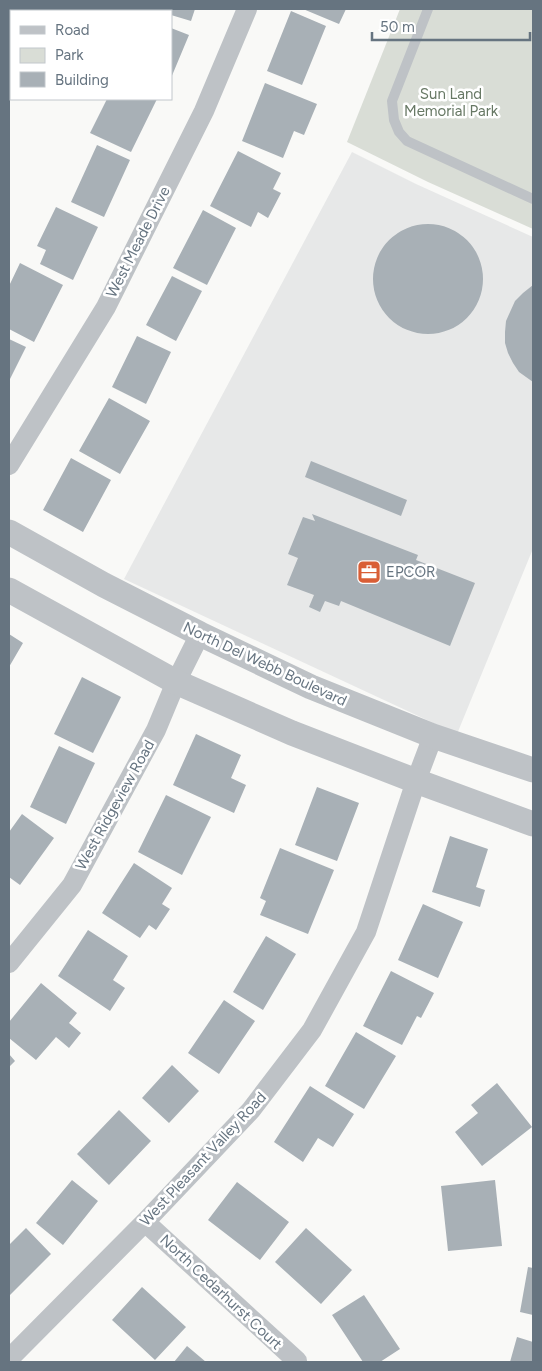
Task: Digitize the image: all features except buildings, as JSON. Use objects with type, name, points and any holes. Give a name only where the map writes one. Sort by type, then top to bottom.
[{"type":"street","name":"West Meade Drive","points":[[9,465],[106,307],[204,111],[247,9]]},
{"type":"street","name":"North Del Webb Boulevard","points":[[9,532],[104,585],[311,688],[433,736],[533,770]]},
{"type":"street","points":[[9,590],[176,682],[292,733],[533,824]]},
{"type":"street","name":"West Ridgeview Road","points":[[9,962],[72,885],[156,730],[176,682],[200,634]]},
{"type":"street","name":"West Pleasant Valley Road","points":[[9,1359],[145,1222],[251,1110],[312,1030],[366,932],[416,781],[433,736]]},
{"type":"street","name":"North Cedarhurst Court","points":[[145,1222],[297,1361]]},
{"type":"lane","points":[[428,9],[392,101],[394,120],[399,132],[407,141],[533,199]]},
{"type":"shaded area","points":[[352,152],[416,184],[533,237],[533,552],[457,734],[124,579]]},
{"type":"green space","name":"Sun Land Memorial Park","points":[[400,9],[533,9],[533,229],[428,182],[347,142]]},
{"type":"place","name":"EPCOR","points":[[369,572]]}]
